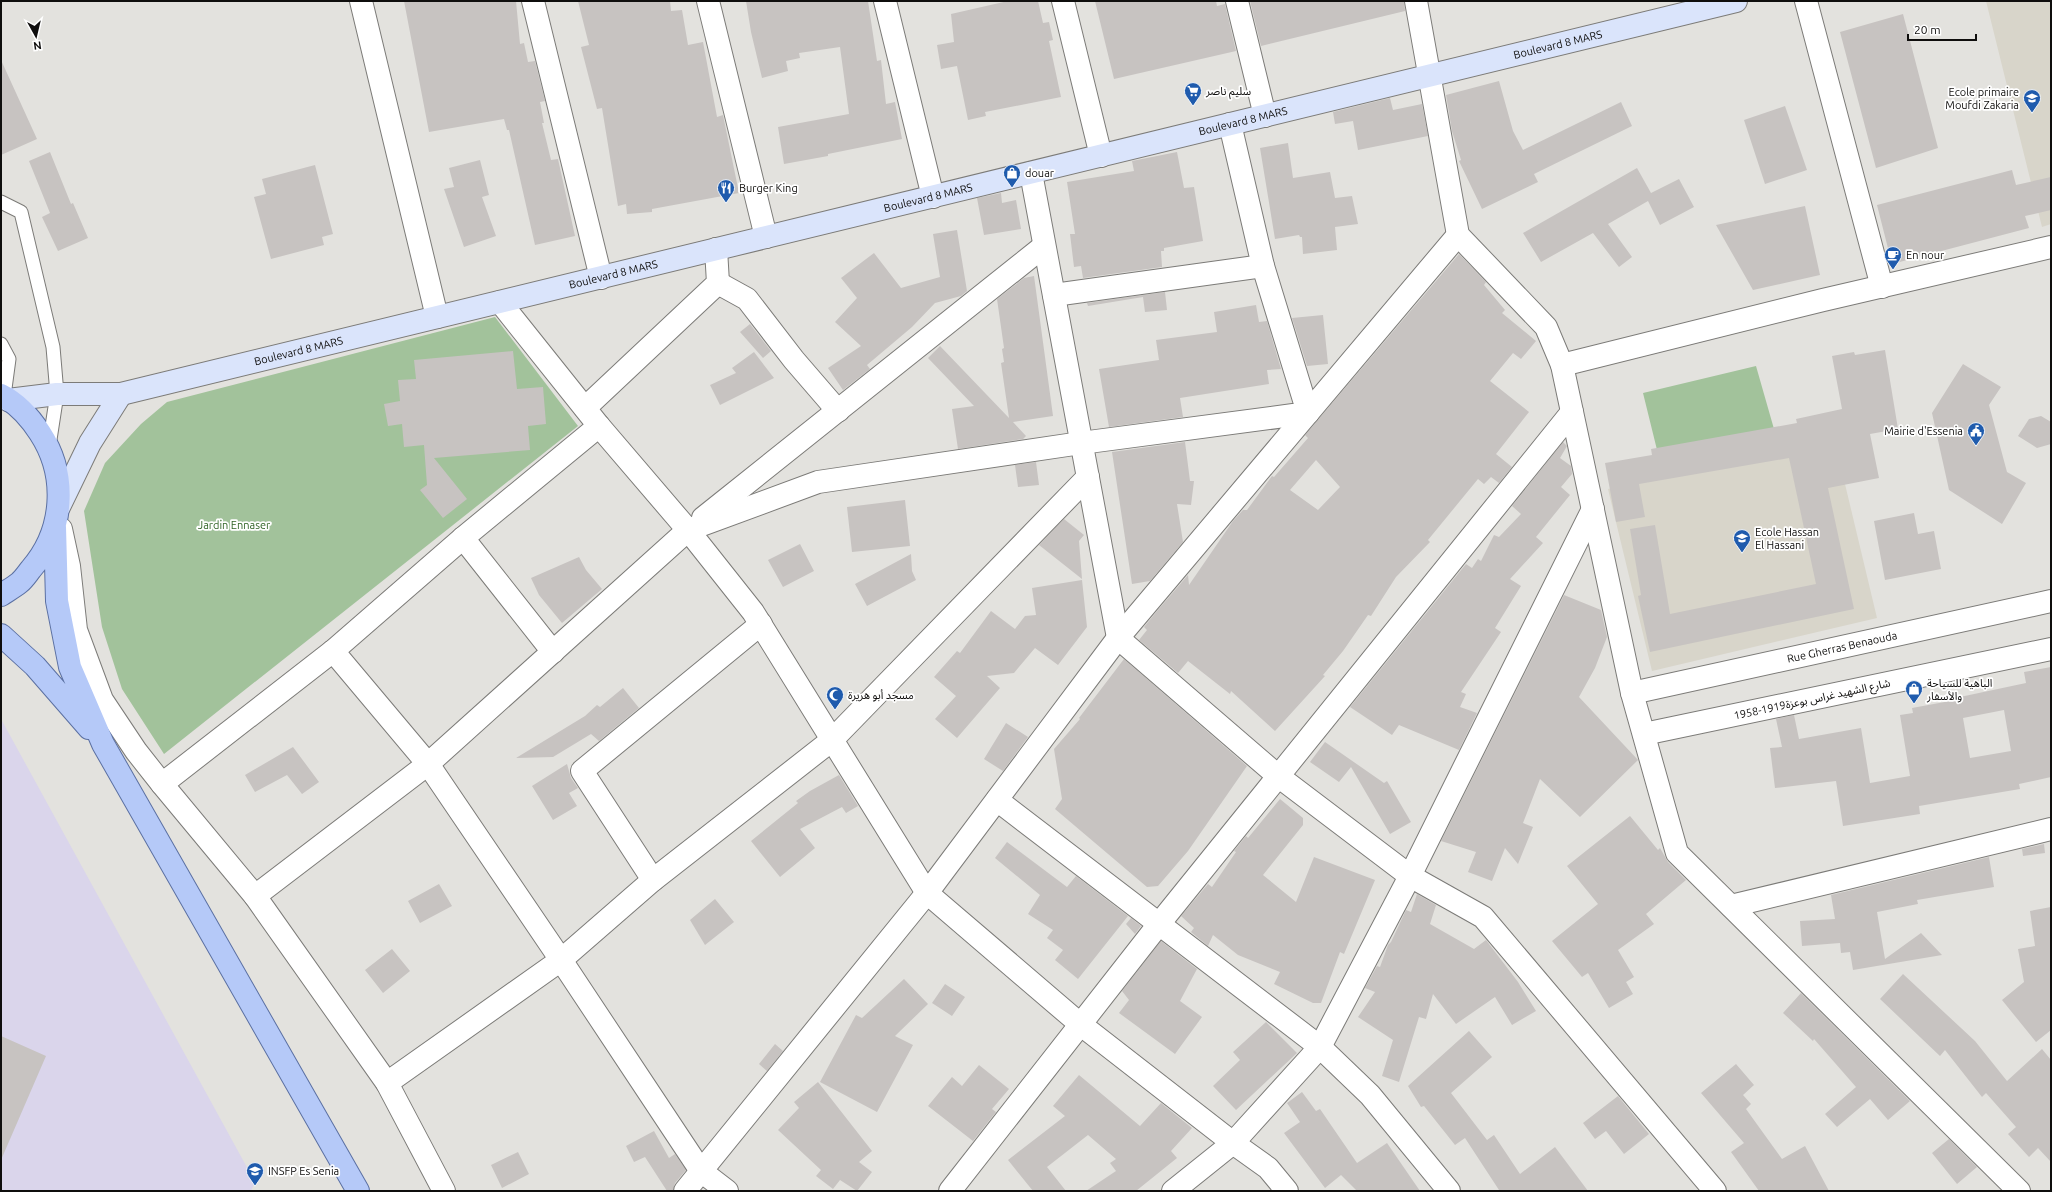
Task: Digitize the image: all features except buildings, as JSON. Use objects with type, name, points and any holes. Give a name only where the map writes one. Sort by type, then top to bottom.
[{"type":"main road","name":"Boulevard 8 MARS","points":[[4,397],[57,394],[121,394],[1736,1]]},
{"type":"main road","points":[[1,595],[20,582],[42,557],[57,517],[90,443],[121,394]]},
{"type":"main road","points":[[4,397],[32,420],[49,446],[58,476],[57,601],[70,667],[103,744],[358,1191]]},
{"type":"main road","points":[[1,635],[35,666],[103,744]]},
{"type":"street","points":[[361,1],[438,317]]},
{"type":"street","points":[[533,1],[601,278]]},
{"type":"street","points":[[708,1],[766,237]]},
{"type":"street","points":[[885,1],[933,197]]},
{"type":"street","points":[[1063,1],[1101,156]]},
{"type":"street","points":[[1237,1],[1265,116]]},
{"type":"street","points":[[1416,1],[1458,235],[1546,326],[1562,365],[1632,693],[1677,853],[2019,1191]]},
{"type":"street","points":[[1806,1],[1882,287]]},
{"type":"street","points":[[1230,124],[1263,266],[1308,413]]},
{"type":"street","points":[[1031,173],[1118,638],[1278,776],[1410,876],[1483,917],[1715,1191]]},
{"type":"street","points":[[685,1191],[927,893],[1118,638],[1458,235]]},
{"type":"street","points":[[255,896],[428,764],[688,530],[1044,246]]},
{"type":"street","points":[[1562,365],[2051,247]]},
{"type":"street","points":[[716,249],[718,283]]},
{"type":"street","points":[[1054,295],[1263,266]]},
{"type":"street","points":[[718,283],[747,299],[785,350],[838,411]]},
{"type":"street","points":[[585,408],[718,283]]},
{"type":"street","points":[[500,302],[599,426],[688,530],[753,612],[927,893],[1080,1024],[1233,1143],[1268,1168],[1287,1191]]},
{"type":"street","points":[[950,1191],[1159,924],[1572,412]]},
{"type":"street","points":[[688,530],[818,482],[1081,443],[1308,413]]},
{"type":"street","points":[[162,784],[333,651],[464,538],[599,426]]},
{"type":"street","points":[[387,1083],[561,960],[653,880],[832,740],[1088,477]]},
{"type":"street","points":[[1173,1191],[1233,1143],[1320,1047],[1410,876],[1592,510]]},
{"type":"street","points":[[57,517],[68,566],[76,630],[102,700],[136,751],[255,896],[387,1083],[444,1191]]},
{"type":"street","points":[[464,538],[553,652]]},
{"type":"street","name":"Rue Gherras Benaouda","points":[[1632,693],[2051,601]]},
{"type":"street","points":[[653,880],[582,771],[761,624]]},
{"type":"street","name":"شارع الشهيد غراس بوعزة1919-1958","points":[[1644,734],[2051,649]]},
{"type":"street","points":[[333,651],[428,764],[561,960],[701,1171],[727,1191]]},
{"type":"street","points":[[997,800],[1320,1047],[1370,1095],[1449,1191]]},
{"type":"street","points":[[1731,906],[2051,829]]},
{"type":"lane","points":[[1,202],[21,212],[53,347],[57,394],[49,446]]},
{"type":"lane","points":[[1,344],[9,359],[4,397]]},
{"type":"shaded area","name":"Ecole primaire Moufdi Zakaria","points":[[1986,1],[2051,1],[2051,224],[2042,227]]},
{"type":"shaded area","name":"Ecole Hassan El Hassani","points":[[1834,438],[1877,618],[1652,671],[1608,489]]},
{"type":"shaded area","points":[[1,719],[255,1182],[251,1191],[1,1191]]},
{"type":"green space","name":"Jardin Ennaser","points":[[495,317],[578,426],[164,754],[122,689],[102,627],[84,511],[105,463],[141,424],[167,402]]},
{"type":"green space","points":[[1756,366],[1776,436],[1660,462],[1643,393]]},
{"type":"place","name":"سليم ناصر","points":[[1193,106]]},
{"type":"place","name":"Ecole primaire Moufdi Zakaria","points":[[2032,113]]},
{"type":"place","name":"douar","points":[[1012,188]]},
{"type":"place","name":"Burger King","points":[[726,203]]},
{"type":"place","name":"En nour","points":[[1893,270]]},
{"type":"place","name":"Mairie d'Essenia","points":[[1976,446]]},
{"type":"place","name":"Ecole Hassan El Hassani","points":[[1742,553]]},
{"type":"place","name":"الباهية للسياحة والأسفار","points":[[1914,704]]},
{"type":"place","name":"مسجد أبو هريرة","points":[[835,710]]},
{"type":"place","name":"INSFP Es Senia","points":[[255,1186]]}]
